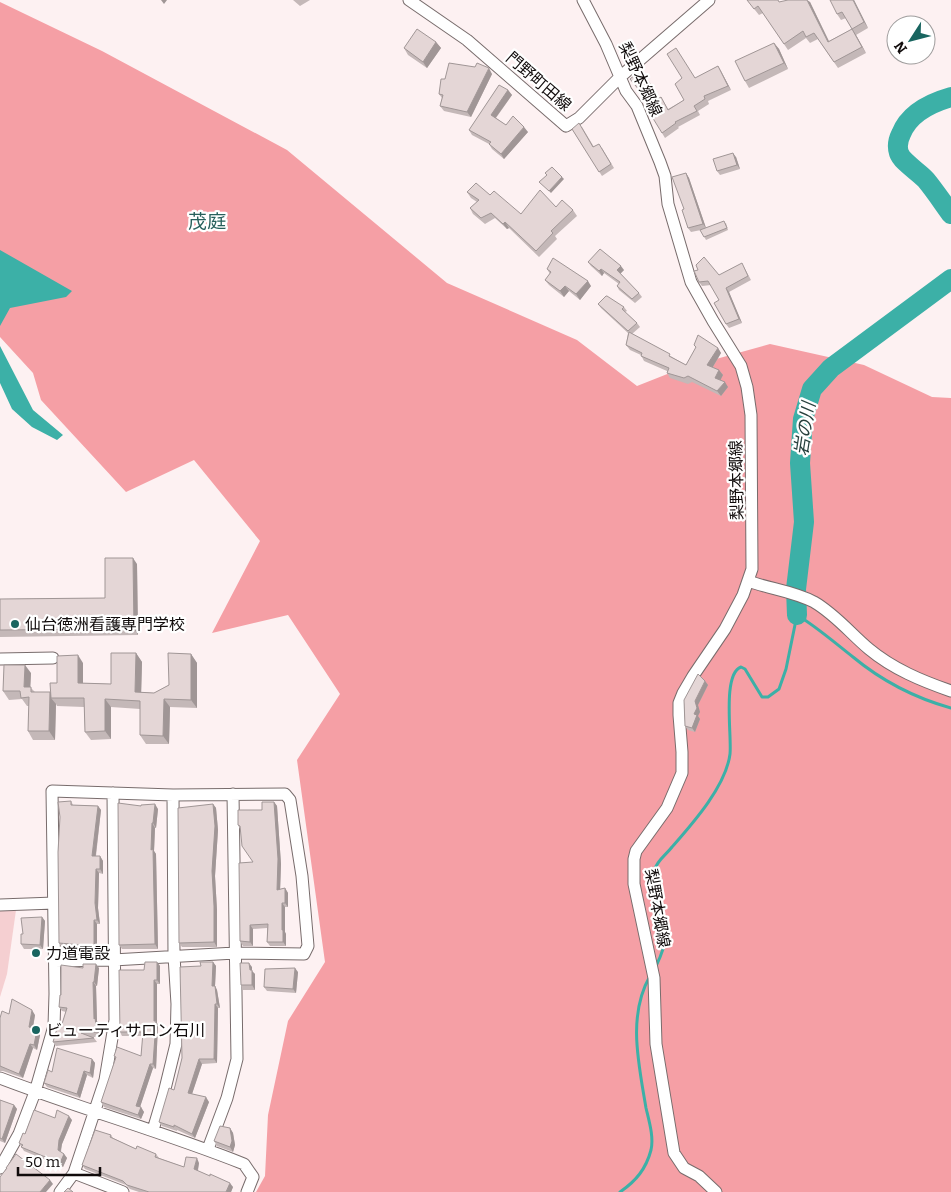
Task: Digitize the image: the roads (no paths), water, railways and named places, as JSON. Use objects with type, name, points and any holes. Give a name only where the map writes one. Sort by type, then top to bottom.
[{"type":"street","name":"門野町田線","points":[[408,0],[467,40],[566,126],[579,118],[620,77],[709,0]]},
{"type":"street","name":"梨野本郷線","points":[[582,0],[606,44],[626,91],[636,106],[660,162],[665,176],[668,204],[692,282],[713,321],[741,366],[748,386],[751,414],[752,486],[752,560],[748,581],[725,629],[683,693],[679,703],[682,773],[667,808],[636,851],[634,859],[637,899],[655,988],[656,1044],[674,1153],[684,1168],[699,1176],[716,1192]]},
{"type":"street","points":[[748,581],[787,592],[815,603],[871,651],[896,668],[935,686],[951,690]]},
{"type":"street","points":[[0,659],[52,658]]},
{"type":"street","points":[[0,1168],[19,1134],[35,1092],[54,1026],[55,961],[52,791],[174,795],[285,794],[290,800],[302,876],[308,946],[304,954],[235,953],[113,960],[55,961]]},
{"type":"street","points":[[60,1192],[74,1173],[105,1080],[115,1020],[113,793]]},
{"type":"street","points":[[208,1149],[227,1098],[237,1059],[233,794]]},
{"type":"street","points":[[153,1130],[176,1044],[174,795]]},
{"type":"street","points":[[0,905],[54,903]]},
{"type":"street","points":[[0,1078],[93,1112],[208,1149],[244,1164],[253,1177],[247,1192]]},
{"type":"street","points":[[74,1173],[123,1192]]},
{"type":"water","points":[[0,250],[72,291],[66,297],[10,308],[0,326]]},
{"type":"water","points":[[0,346],[33,410],[63,435],[57,440],[32,427],[12,409],[0,383]]},
{"type":"waterway","name":"岩の川","points":[[951,97],[935,102],[909,120],[899,139],[898,146],[901,156],[926,180],[951,214]]},
{"type":"waterway","name":"岩の川","points":[[797,615],[796,589],[804,522],[800,463],[803,419],[812,389],[831,368],[951,279]]},
{"type":"waterway","points":[[656,966],[663,950],[665,938],[664,926],[653,887],[655,867],[699,815],[722,779],[730,754],[729,706],[735,672],[741,667],[745,669],[762,697],[768,697],[779,689],[786,669],[797,615],[864,666],[887,681],[912,694],[951,708]]},
{"type":"waterway","points":[[620,1192],[636,1179],[643,1169],[652,1145],[651,1129],[640,1075],[637,1041],[639,1007],[643,991],[650,976]]},
{"type":"place","name":"仙台徳洲看護専門学校","points":[[15,624]]},
{"type":"place","name":"力道電設","points":[[36,953]]},
{"type":"place","name":"ビューティサロン石川","points":[[36,1030]]},
{"type":"district","name":"茂庭","points":[[207,221]]}]
